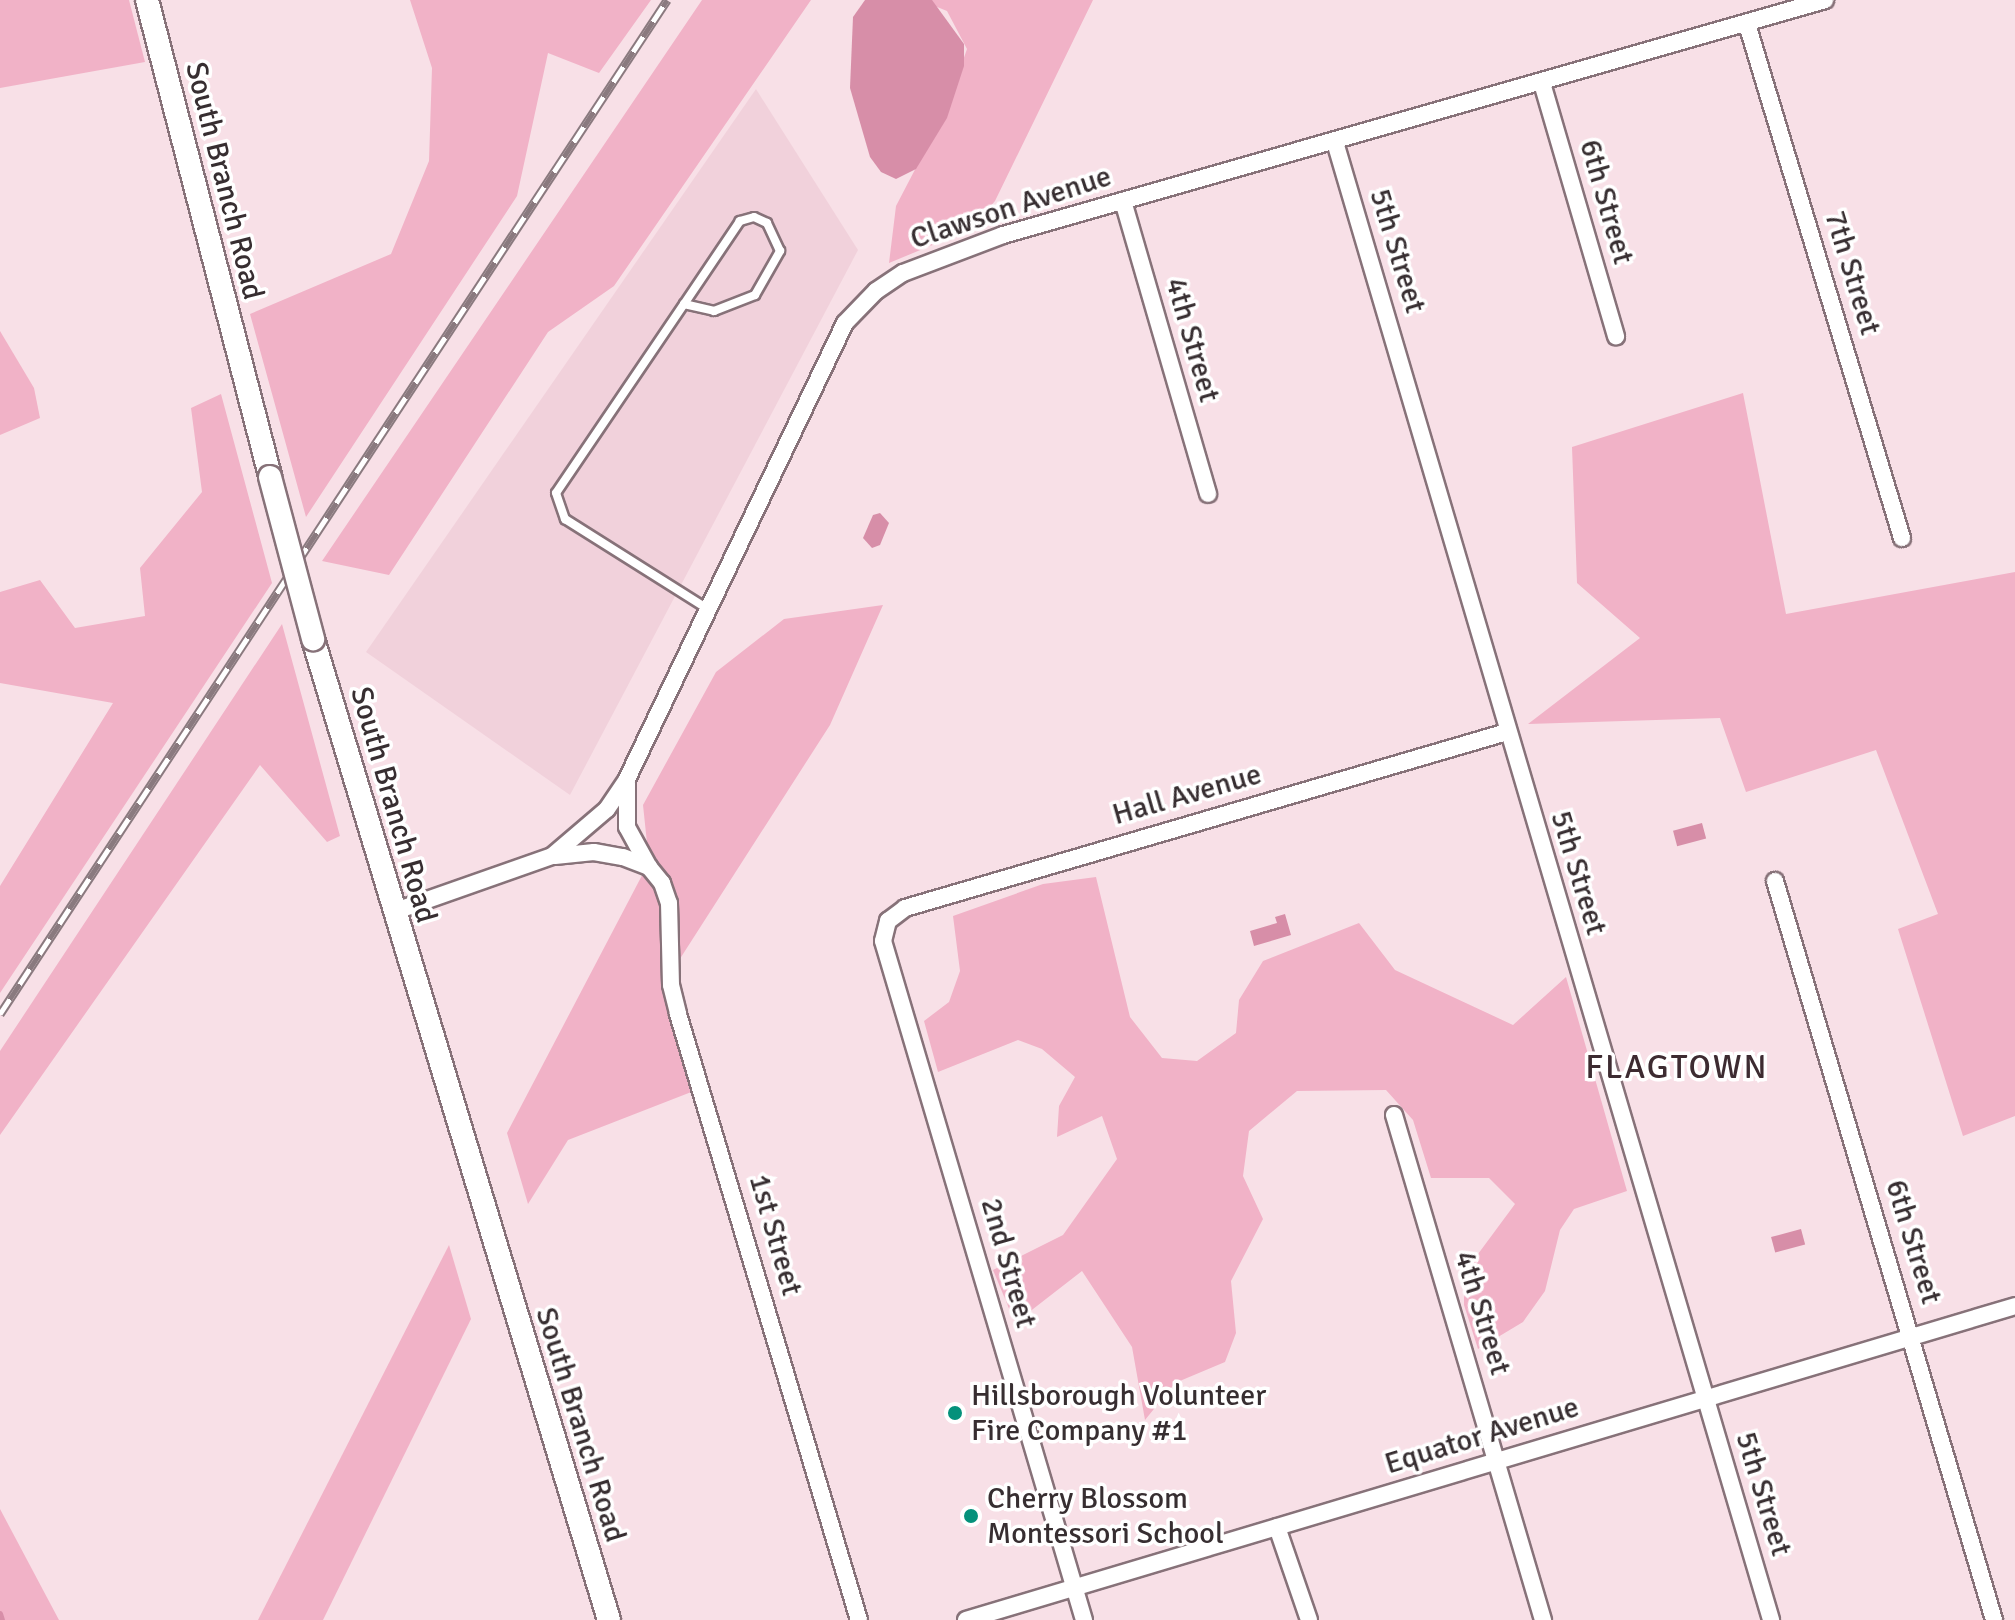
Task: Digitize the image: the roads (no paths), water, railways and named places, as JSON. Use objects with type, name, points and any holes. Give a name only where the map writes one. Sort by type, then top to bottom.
[{"type":"street","name":"South Branch Road","points":[[147,0],[313,639],[609,1620]]},
{"type":"street","name":"Clawson Avenue","points":[[393,912],[552,856],[593,825],[627,779],[845,323],[876,291],[939,257],[1123,201],[1825,0]]},
{"type":"street","name":"7th Street","points":[[1747,24],[1902,538]]},
{"type":"street","name":"6th Street","points":[[1542,83],[1616,336]]},
{"type":"street","name":"5th Street","points":[[1335,142],[1771,1620]]},
{"type":"street","name":"4th Street","points":[[1123,201],[1208,494]]},
{"type":"street","name":"Hall Avenue","points":[[888,921],[905,908],[1507,732]]},
{"type":"street","name":"1st Street","points":[[627,779],[627,827],[669,903],[671,985],[678,1014],[859,1620]]},
{"type":"street","points":[[552,856],[594,852],[649,867]]},
{"type":"street","name":"6th Street","points":[[1775,881],[1994,1620]]},
{"type":"street","name":"2nd Street","points":[[888,921],[883,941],[1084,1620]]},
{"type":"street","name":"4th Street","points":[[1394,1115],[1543,1620]]},
{"type":"street","name":"Equator Avenue","points":[[966,1620],[2015,1306]]},
{"type":"street","points":[[1277,1527],[1309,1620]]},
{"type":"lane","points":[[684,304],[714,311],[755,295],[780,251],[767,223],[754,217],[740,221],[556,493],[565,519],[708,609]]},
{"type":"waterway","points":[[0,1614],[2,1620]]},
{"type":"railway","points":[[0,1014],[667,0]]},
{"type":"place","name":"Hillsborough Volunteer Fire Company #1","points":[[955,1413]]},
{"type":"place","name":"Cherry Blossom Montessori School","points":[[971,1516]]},
{"type":"district","name":"FLAGTOWN","points":[[1677,1068]]}]
